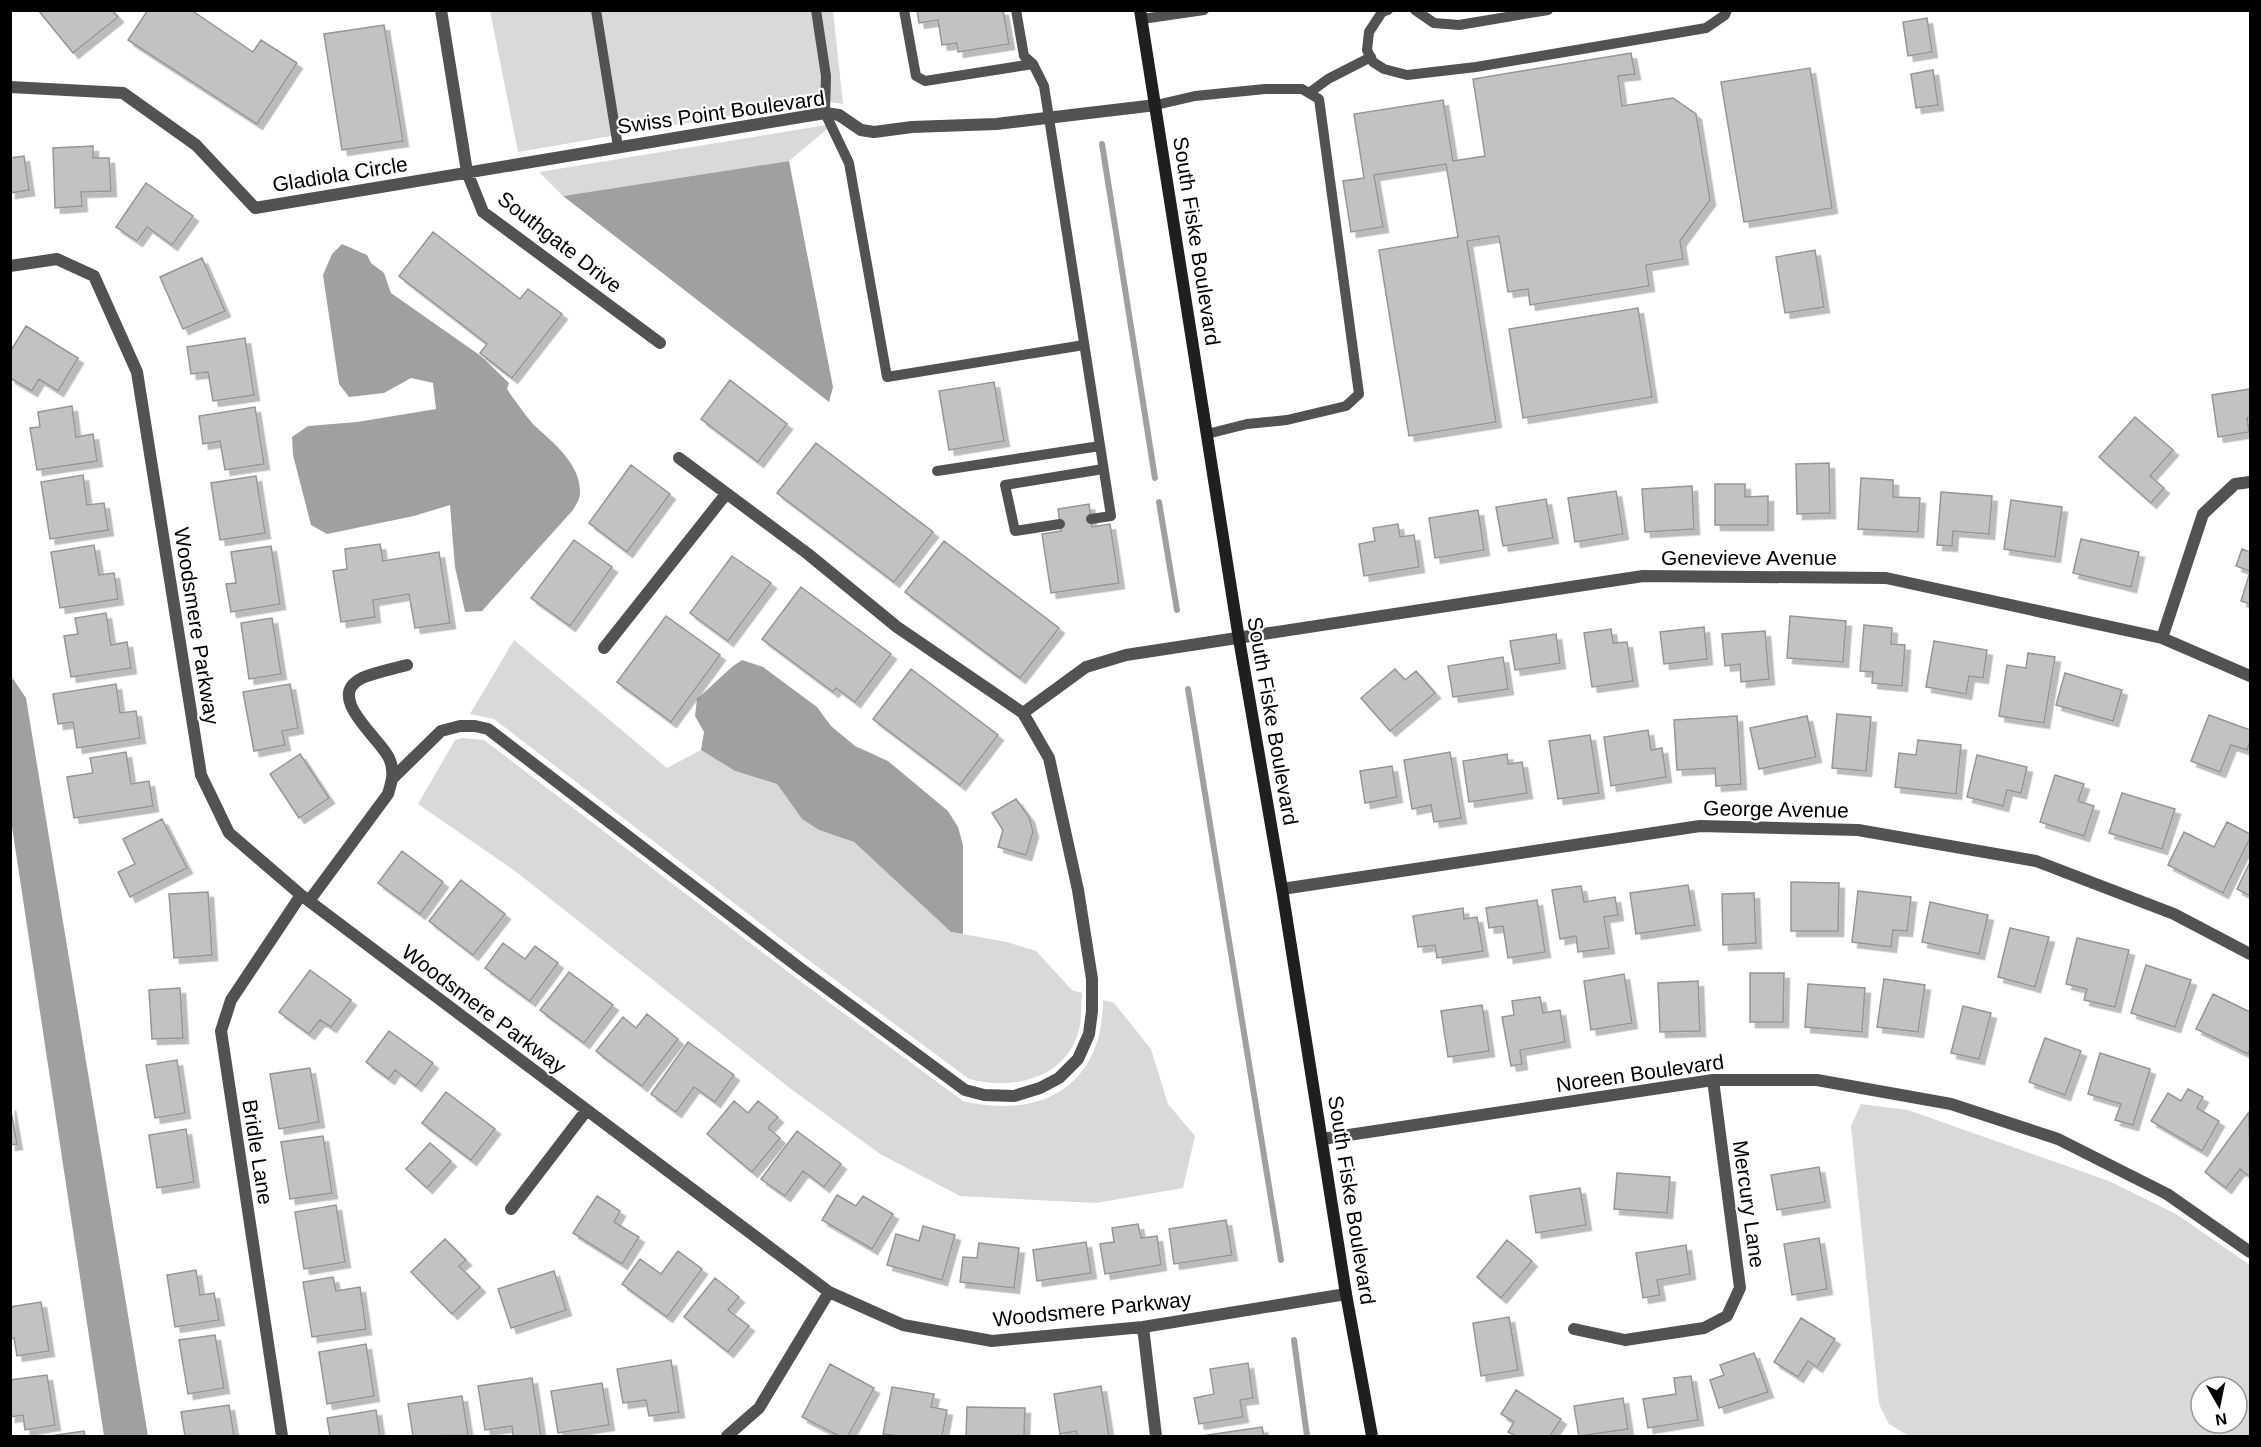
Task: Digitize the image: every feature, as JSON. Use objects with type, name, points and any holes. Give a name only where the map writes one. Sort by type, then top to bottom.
[{"type":"main road","name":"South Fiske Boulevard","points":[[1141,15],[1239,639],[1282,889],[1346,1294],[1372,1437]]},
{"type":"street","name":"Southgate Drive","points":[[441,10],[467,172],[483,212],[660,343]]},
{"type":"street","name":"Gladiola Circle","points":[[10,87],[123,93],[196,145],[255,208],[467,172]]},
{"type":"street","name":"Swiss Point Boulevard","points":[[467,172],[825,113],[839,115],[861,130],[874,132],[912,127],[996,124],[1156,105]]},
{"type":"street","name":"Woodsmere Parkway","points":[[10,266],[57,259],[94,276],[137,372],[201,774],[229,833],[305,898],[829,1292],[903,1325],[992,1341],[1143,1326],[1346,1294]]},
{"type":"street","points":[[678,458],[808,555],[897,627],[1023,713]]},
{"type":"street","points":[[2162,638],[2203,514],[2235,484],[2250,482]]},
{"type":"street","points":[[604,648],[726,494]]},
{"type":"street","name":"Genevieve Avenue","points":[[1023,713],[1086,667],[1126,655],[1643,576],[1886,578],[2162,638],[2250,676]]},
{"type":"street","points":[[393,778],[389,758],[377,740],[360,723],[349,698],[352,687],[362,678],[407,665]]},
{"type":"street","name":"Bridle Lane","points":[[282,1437],[221,1031],[231,1000],[305,898],[388,794],[393,778],[441,731],[460,726],[488,729],[801,969],[965,1090],[984,1095],[1014,1096],[1040,1088],[1059,1078],[1078,1059],[1089,1034],[1092,1011],[1092,979],[1078,890],[1049,758],[1023,713]]},
{"type":"street","name":"George Avenue","points":[[1282,889],[1700,826],[1858,830],[2036,861],[2174,914],[2250,954]]},
{"type":"street","name":"Noreen Boulevard","points":[[1322,1140],[1713,1080],[1817,1080],[1951,1104],[2058,1139],[2167,1194],[2250,1252]]},
{"type":"street","name":"Mercury Lane","points":[[1574,1329],[1624,1340],[1704,1328],[1727,1316],[1740,1288],[1713,1080]]},
{"type":"street","points":[[510,1209],[586,1111]]},
{"type":"street","points":[[727,1437],[759,1408],[829,1292]]},
{"type":"street","points":[[1143,1326],[1156,1437]]},
{"type":"lane","points":[[596,10],[618,147]]},
{"type":"lane","points":[[816,10],[826,76],[825,113],[849,163],[887,377],[1084,345]]},
{"type":"lane","points":[[904,10],[916,76],[925,81],[1034,64]]},
{"type":"lane","points":[[1016,10],[1024,56],[1034,64],[1044,86],[1111,516],[1091,519]]},
{"type":"lane","points":[[1141,15],[1204,10]]},
{"type":"lane","points":[[1388,10],[1382,12],[1369,32],[1367,50],[1373,63],[1384,69],[1407,75],[1476,68],[1706,28],[1725,15],[1726,10]]},
{"type":"lane","points":[[1415,10],[1434,23],[1459,25],[1548,10]]},
{"type":"lane","points":[[1308,93],[1328,79],[1371,57]]},
{"type":"lane","points":[[1156,105],[1196,96],[1265,89],[1302,89],[1319,99],[1359,394],[1346,406],[1287,420],[1247,424],[1207,434]]},
{"type":"lane","points":[[937,471],[1100,446]]},
{"type":"lane","points":[[1060,524],[1015,531],[1005,485],[1103,469]]},
{"type":"shaded area","points":[[490,11],[833,11],[843,104],[824,101],[791,105],[518,152]]},
{"type":"shaded area","points":[[832,125],[789,161],[563,196],[539,172]]},
{"type":"shaded area","points":[[789,161],[833,387],[829,402],[563,196]]},
{"type":"shaded area","points":[[342,244],[367,255],[371,263],[384,273],[391,293],[481,356],[509,383],[507,389],[521,408],[535,426],[565,455],[576,473],[580,495],[573,510],[482,611],[465,612],[455,567],[450,505],[414,516],[327,534],[311,525],[293,455],[292,437],[308,426],[357,422],[436,409],[433,383],[411,378],[384,393],[349,397],[339,384],[323,275],[332,254]]},
{"type":"shaded area","points":[[514,640],[667,768],[701,750],[735,771],[777,784],[802,819],[819,830],[854,842],[951,932],[1007,942],[1036,951],[1072,990],[1082,993],[1079,1030],[1072,1047],[1050,1070],[1019,1082],[986,1082],[969,1079],[807,959],[494,719],[470,714]]},
{"type":"shaded area","points":[[742,660],[763,667],[817,707],[831,726],[855,746],[888,761],[948,811],[958,827],[963,845],[963,934],[951,932],[854,842],[819,830],[802,819],[777,784],[735,771],[701,750],[704,732],[695,716],[697,699]]},
{"type":"shaded area","points":[[11,676],[26,698],[148,1436],[104,1436],[11,820]]},
{"type":"shaded area","points":[[462,738],[484,740],[796,978],[963,1101],[992,1106],[1018,1105],[1042,1100],[1063,1090],[1080,1074],[1092,1054],[1100,1030],[1103,1000],[1114,1003],[1151,1049],[1168,1104],[1195,1136],[1183,1188],[1096,1203],[960,1196],[880,1154],[791,1089],[515,871],[418,804],[455,740]]},
{"type":"shaded area","points":[[1861,1104],[1908,1110],[2109,1181],[2176,1214],[2250,1265],[2250,1436],[1909,1436],[1889,1424],[1879,1404],[1851,1126]]},
{"type":"building","points":[[38,10],[112,10],[118,17],[73,53]]},
{"type":"building","points":[[148,10],[191,10],[253,52],[261,40],[297,63],[257,124],[128,40]]},
{"type":"building","points":[[917,10],[1003,10],[1009,44],[958,52],[957,43],[942,45],[938,20],[919,23]]},
{"type":"building","points":[[1927,18],[1932,52],[1908,56],[1903,22]]},
{"type":"building","points":[[384,25],[403,141],[342,150],[324,34]]},
{"type":"building","points":[[1631,53],[1635,74],[1618,76],[1622,106],[1673,98],[1696,114],[1710,200],[1680,241],[1683,259],[1646,265],[1649,286],[1530,305],[1528,289],[1508,292],[1499,236],[1467,241],[1496,422],[1409,436],[1379,250],[1458,237],[1446,164],[1374,175],[1383,227],[1351,232],[1343,181],[1364,178],[1354,114],[1443,100],[1453,161],[1485,156],[1473,79]]},
{"type":"building","points":[[1810,68],[1832,208],[1744,222],[1721,82]]},
{"type":"building","points":[[1933,70],[1938,105],[1916,108],[1911,74]]},
{"type":"building","points":[[93,146],[93,158],[109,158],[111,191],[81,192],[82,206],[55,208],[53,148]]},
{"type":"building","points":[[24,156],[29,190],[10,193],[10,158]]},
{"type":"building","points":[[146,183],[193,216],[172,245],[147,227],[137,241],[116,227]]},
{"type":"building","points":[[433,232],[520,299],[528,289],[562,314],[512,378],[480,353],[487,344],[399,276]]},
{"type":"building","points":[[1815,250],[1824,307],[1785,313],[1776,257]]},
{"type":"building","points":[[202,258],[225,311],[183,329],[160,277]]},
{"type":"building","points":[[1638,308],[1652,397],[1523,418],[1509,329]]},
{"type":"building","points":[[26,326],[78,358],[58,391],[39,379],[32,391],[10,378],[10,352]]},
{"type":"building","points":[[245,338],[254,395],[213,401],[208,372],[191,374],[187,347]]},
{"type":"building","points":[[730,380],[787,424],[758,462],[701,419]]},
{"type":"building","points":[[994,382],[1004,441],[949,450],[939,391]]},
{"type":"building","points":[[2250,389],[2250,417],[2247,418],[2249,432],[2218,437],[2212,395]]},
{"type":"building","points":[[72,406],[76,437],[93,434],[97,461],[37,470],[30,428],[40,427],[38,412]]},
{"type":"building","points":[[255,407],[264,464],[225,470],[220,441],[203,444],[199,416]]},
{"type":"building","points":[[2135,417],[2173,450],[2150,476],[2164,488],[2151,503],[2099,457]]},
{"type":"building","points":[[816,443],[933,532],[894,582],[777,493]]},
{"type":"building","points":[[1829,463],[1830,513],[1797,514],[1796,464]]},
{"type":"building","points":[[631,465],[670,494],[627,552],[589,523]]},
{"type":"building","points":[[83,475],[87,505],[104,503],[108,530],[50,539],[41,482]]},
{"type":"building","points":[[256,476],[265,533],[220,540],[211,483]]},
{"type":"building","points":[[1861,478],[1893,480],[1893,497],[1920,498],[1918,532],[1858,529]]},
{"type":"building","points":[[1715,484],[1745,484],[1745,497],[1768,496],[1768,525],[1715,525]]},
{"type":"building","points":[[1692,486],[1694,529],[1645,532],[1642,489]]},
{"type":"building","points":[[1616,491],[1623,534],[1575,542],[1568,498]]},
{"type":"building","points":[[1941,492],[1992,496],[1989,534],[1953,531],[1952,546],[1937,545]]},
{"type":"building","points":[[1546,499],[1553,538],[1503,546],[1496,507]]},
{"type":"building","points":[[2011,500],[2062,507],[2055,557],[2004,549]]},
{"type":"building","points":[[1089,504],[1092,527],[1110,524],[1119,583],[1051,593],[1042,534],[1061,531],[1058,509]]},
{"type":"building","points":[[1478,510],[1484,550],[1435,558],[1429,518]]},
{"type":"building","points":[[1398,524],[1400,537],[1414,535],[1419,567],[1364,576],[1359,544],[1375,541],[1373,528]]},
{"type":"building","points":[[2081,539],[2139,552],[2131,587],[2073,573]]},
{"type":"building","points":[[574,540],[612,567],[570,626],[531,598]]},
{"type":"building","points":[[944,541],[1059,628],[1020,678],[905,592]]},
{"type":"building","points":[[380,544],[383,561],[439,552],[450,623],[415,628],[409,594],[373,600],[375,617],[341,622],[333,571],[347,569],[345,549]]},
{"type":"building","points":[[94,545],[99,575],[114,573],[118,599],[60,608],[51,552]]},
{"type":"building","points":[[271,546],[280,604],[231,612],[226,584],[236,583],[231,552]]},
{"type":"building","points":[[2242,549],[2250,552],[2250,571],[2236,566]]},
{"type":"building","points":[[732,556],[771,583],[728,641],[690,613]]},
{"type":"building","points":[[2250,572],[2250,604],[2241,601]]},
{"type":"building","points":[[801,587],[891,654],[855,702],[836,688],[833,692],[762,639]]},
{"type":"building","points":[[106,613],[111,645],[127,642],[131,668],[71,677],[64,636],[78,634],[75,618]]},
{"type":"building","points":[[666,616],[720,655],[671,722],[617,682]]},
{"type":"building","points":[[1790,616],[1846,621],[1843,662],[1787,658]]},
{"type":"building","points":[[272,618],[281,674],[249,679],[241,623]]},
{"type":"building","points":[[1864,625],[1892,628],[1891,644],[1905,645],[1902,686],[1872,683],[1873,672],[1860,671]]},
{"type":"building","points":[[1704,627],[1707,659],[1664,664],[1660,632]]},
{"type":"building","points":[[1611,629],[1613,643],[1627,642],[1633,681],[1592,687],[1584,633]]},
{"type":"building","points":[[1765,631],[1769,679],[1741,682],[1740,664],[1725,666],[1722,634]]},
{"type":"building","points":[[1556,634],[1560,663],[1515,670],[1510,641]]},
{"type":"building","points":[[1934,641],[1987,650],[1983,678],[1969,676],[1966,694],[1926,687]]},
{"type":"building","points":[[2028,653],[2055,657],[2044,723],[1999,716],[2007,665],[2026,668]]},
{"type":"building","points":[[1503,657],[1508,689],[1453,697],[1448,666]]},
{"type":"building","points":[[911,669],[998,735],[960,785],[873,719]]},
{"type":"building","points":[[1395,669],[1405,680],[1416,671],[1435,693],[1390,731],[1361,698]]},
{"type":"building","points":[[2065,673],[2122,690],[2113,721],[2056,705]]},
{"type":"building","points":[[116,684],[120,713],[136,711],[140,738],[77,748],[73,722],[58,724],[53,694]]},
{"type":"building","points":[[290,684],[298,728],[282,731],[285,745],[254,751],[243,692]]},
{"type":"building","points":[[1837,714],[1871,717],[1866,771],[1832,768]]},
{"type":"building","points":[[2209,715],[2250,730],[2247,750],[2231,745],[2220,772],[2191,761]]},
{"type":"building","points":[[1737,716],[1741,784],[1716,786],[1715,768],[1677,770],[1674,720]]},
{"type":"building","points":[[1807,716],[1816,757],[1759,769],[1750,728]]},
{"type":"building","points":[[1648,730],[1651,750],[1662,748],[1666,777],[1611,786],[1604,737]]},
{"type":"building","points":[[1590,735],[1599,793],[1558,799],[1549,741]]},
{"type":"building","points":[[1918,740],[1961,745],[1956,794],[1895,787],[1899,753],[1916,755]]},
{"type":"building","points":[[126,752],[131,784],[149,781],[153,806],[74,818],[67,777],[93,773],[90,758]]},
{"type":"building","points":[[1450,752],[1461,818],[1434,822],[1431,805],[1412,809],[1404,760]]},
{"type":"building","points":[[300,754],[329,798],[299,818],[270,774]]},
{"type":"building","points":[[1507,754],[1508,764],[1522,762],[1527,793],[1469,802],[1463,761]]},
{"type":"building","points":[[1977,755],[2027,767],[2021,793],[2007,790],[2003,806],[1967,797]]},
{"type":"building","points":[[1392,766],[1397,797],[1365,803],[1360,771]]},
{"type":"building","points":[[2055,775],[2084,784],[2078,801],[2094,806],[2084,836],[2040,822]]},
{"type":"building","points":[[2122,793],[2175,809],[2162,849],[2109,833]]},
{"type":"building","points":[[1016,799],[1029,817],[1033,832],[1026,855],[998,847],[1003,830],[992,813]]},
{"type":"building","points":[[162,819],[187,868],[130,897],[118,872],[135,864],[123,839]]},
{"type":"building","points":[[2227,822],[2250,834],[2250,838],[2223,893],[2168,865],[2184,832],[2214,847]]},
{"type":"building","points":[[402,851],[443,882],[420,914],[378,883]]},
{"type":"building","points":[[2250,862],[2250,896],[2237,889]]},
{"type":"building","points":[[461,880],[505,914],[473,955],[429,921]]},
{"type":"building","points":[[1791,882],[1839,883],[1838,931],[1791,931]]},
{"type":"building","points":[[1688,885],[1695,925],[1636,934],[1630,893]]},
{"type":"building","points":[[1581,886],[1584,902],[1615,897],[1618,915],[1604,917],[1609,948],[1578,952],[1576,936],[1560,939],[1552,890]]},
{"type":"building","points":[[1858,891],[1911,897],[1907,931],[1893,930],[1891,947],[1852,942]]},
{"type":"building","points":[[208,892],[212,955],[174,958],[169,894]]},
{"type":"building","points":[[1754,893],[1756,943],[1723,945],[1722,894]]},
{"type":"building","points":[[1537,900],[1545,952],[1508,958],[1503,926],[1489,928],[1486,908]]},
{"type":"building","points":[[1930,902],[1988,915],[1979,954],[1922,942]]},
{"type":"building","points":[[1463,908],[1464,919],[1477,917],[1483,951],[1437,958],[1435,945],[1418,947],[1413,916]]},
{"type":"building","points":[[2010,928],[2049,937],[2035,987],[1998,977]]},
{"type":"building","points":[[2077,938],[2129,950],[2115,1007],[2084,1000],[2087,989],[2066,984]]},
{"type":"building","points":[[503,943],[525,959],[535,946],[558,963],[530,1001],[485,968]]},
{"type":"building","points":[[2146,965],[2191,980],[2175,1027],[2131,1013]]},
{"type":"building","points":[[310,970],[351,1000],[331,1027],[320,1020],[309,1034],[279,1012]]},
{"type":"building","points":[[569,972],[613,1005],[584,1043],[540,1010]]},
{"type":"building","points":[[1750,973],[1784,973],[1783,1022],[1750,1022]]},
{"type":"building","points":[[1624,974],[1632,1023],[1591,1030],[1584,981]]},
{"type":"building","points":[[1884,979],[1925,985],[1918,1032],[1877,1027]]},
{"type":"building","points":[[1698,981],[1700,1031],[1660,1032],[1658,983]]},
{"type":"building","points":[[1808,984],[1865,988],[1862,1032],[1805,1027]]},
{"type":"building","points":[[180,988],[183,1038],[152,1039],[149,990]]},
{"type":"building","points":[[2213,994],[2250,1012],[2248,1054],[2196,1029]]},
{"type":"building","points":[[1540,997],[1543,1013],[1560,1010],[1565,1042],[1520,1050],[1522,1064],[1511,1066],[1502,1017],[1514,1015],[1512,1001]]},
{"type":"building","points":[[1482,1005],[1489,1051],[1448,1057],[1441,1011]]},
{"type":"building","points":[[1963,1006],[1991,1013],[1979,1059],[1951,1053]]},
{"type":"building","points":[[647,1014],[678,1039],[642,1086],[596,1051],[623,1017],[636,1028]]},
{"type":"building","points":[[389,1031],[433,1063],[416,1086],[395,1070],[389,1079],[366,1062]]},
{"type":"building","points":[[2045,1038],[2081,1051],[2065,1095],[2029,1082]]},
{"type":"building","points":[[688,1042],[734,1075],[715,1102],[694,1087],[676,1112],[651,1094]]},
{"type":"building","points":[[2100,1053],[2150,1069],[2133,1125],[2115,1120],[2121,1104],[2088,1094]]},
{"type":"building","points":[[177,1060],[185,1113],[155,1118],[146,1065]]},
{"type":"building","points":[[310,1068],[319,1122],[279,1129],[270,1074]]},
{"type":"building","points":[[2188,1089],[2203,1097],[2197,1108],[2219,1121],[2202,1151],[2151,1121],[2168,1093],[2181,1101]]},
{"type":"building","points":[[446,1092],[495,1129],[471,1160],[422,1123]]},
{"type":"building","points":[[734,1101],[748,1113],[758,1101],[778,1117],[768,1128],[780,1138],[752,1172],[707,1134]]},
{"type":"building","points":[[10,1105],[17,1144],[10,1145]]},
{"type":"building","points":[[2249,1112],[2250,1177],[2240,1169],[2226,1188],[2205,1172]]},
{"type":"building","points":[[186,1129],[194,1182],[157,1188],[149,1135]]},
{"type":"building","points":[[797,1131],[841,1164],[824,1187],[803,1171],[785,1196],[761,1179]]},
{"type":"building","points":[[323,1136],[332,1193],[290,1199],[281,1142]]},
{"type":"building","points":[[430,1143],[451,1161],[427,1188],[406,1169]]},
{"type":"building","points":[[1819,1167],[1825,1202],[1777,1210],[1771,1175]]},
{"type":"building","points":[[1617,1173],[1670,1177],[1667,1213],[1614,1209]]},
{"type":"building","points":[[1580,1188],[1586,1225],[1536,1233],[1530,1196]]},
{"type":"building","points":[[837,1195],[856,1206],[863,1196],[893,1214],[872,1249],[822,1220]]},
{"type":"building","points":[[597,1196],[620,1211],[614,1222],[639,1237],[622,1264],[573,1233]]},
{"type":"building","points":[[336,1205],[345,1262],[304,1269],[295,1212]]},
{"type":"building","points":[[1226,1220],[1232,1255],[1174,1264],[1169,1229]]},
{"type":"building","points":[[1138,1224],[1141,1238],[1157,1236],[1161,1265],[1105,1274],[1100,1244],[1114,1242],[1112,1228]]},
{"type":"building","points":[[923,1226],[955,1235],[942,1280],[887,1265],[896,1234],[919,1241]]},
{"type":"building","points":[[1819,1238],[1827,1289],[1792,1295],[1784,1244]]},
{"type":"building","points":[[445,1239],[466,1260],[459,1266],[480,1287],[452,1314],[411,1272]]},
{"type":"building","points":[[1507,1240],[1532,1261],[1501,1298],[1477,1277]]},
{"type":"building","points":[[1086,1242],[1091,1273],[1037,1281],[1033,1250]]},
{"type":"building","points":[[979,1243],[1019,1248],[1014,1288],[960,1282],[963,1257],[977,1258]]},
{"type":"building","points":[[1686,1245],[1690,1274],[1657,1280],[1660,1295],[1643,1298],[1636,1253]]},
{"type":"building","points":[[678,1251],[702,1269],[667,1317],[622,1284],[640,1259],[661,1274]]},
{"type":"building","points":[[196,1270],[200,1295],[214,1293],[219,1320],[175,1327],[167,1275]]},
{"type":"building","points":[[554,1271],[566,1310],[511,1328],[498,1289]]},
{"type":"building","points":[[333,1277],[336,1291],[360,1287],[366,1329],[312,1337],[303,1282]]},
{"type":"building","points":[[715,1278],[739,1297],[728,1310],[749,1326],[728,1352],[684,1317]]},
{"type":"building","points":[[41,1302],[49,1351],[17,1356],[14,1338],[10,1339],[10,1307]]},
{"type":"building","points":[[1509,1317],[1518,1370],[1481,1376],[1473,1323]]},
{"type":"building","points":[[1801,1318],[1835,1339],[1817,1367],[1808,1361],[1798,1377],[1774,1362]]},
{"type":"building","points":[[215,1335],[224,1388],[188,1394],[179,1340]]},
{"type":"building","points":[[366,1344],[374,1396],[327,1404],[319,1352]]},
{"type":"building","points":[[1754,1353],[1768,1392],[1719,1408],[1710,1380],[1724,1375],[1720,1365]]},
{"type":"building","points":[[671,1360],[679,1412],[649,1416],[646,1400],[623,1403],[617,1369]]},
{"type":"building","points":[[1248,1363],[1253,1398],[1240,1400],[1243,1417],[1199,1424],[1194,1398],[1214,1394],[1210,1369]]},
{"type":"building","points":[[830,1364],[874,1388],[848,1436],[839,1436],[802,1417]]},
{"type":"building","points":[[47,1375],[55,1425],[25,1430],[23,1415],[10,1417],[10,1380]]},
{"type":"building","points":[[1691,1376],[1698,1420],[1648,1428],[1643,1399],[1676,1394],[1674,1378]]},
{"type":"building","points":[[532,1378],[541,1436],[513,1436],[512,1426],[485,1430],[478,1386]]},
{"type":"building","points":[[602,1383],[609,1425],[558,1433],[551,1391]]},
{"type":"building","points":[[1101,1386],[1109,1436],[1077,1436],[1076,1431],[1060,1434],[1054,1394]]},
{"type":"building","points":[[892,1387],[934,1394],[931,1407],[947,1410],[942,1436],[883,1434]]},
{"type":"building","points":[[1516,1390],[1561,1419],[1550,1436],[1516,1436],[1508,1432],[1514,1422],[1501,1414]]},
{"type":"building","points":[[462,1396],[468,1435],[413,1436],[408,1404]]},
{"type":"building","points":[[1623,1398],[1628,1429],[1579,1436],[1574,1406]]},
{"type":"building","points":[[229,1405],[234,1436],[185,1436],[181,1412]]},
{"type":"building","points":[[967,1407],[1025,1408],[1024,1436],[966,1436]]},
{"type":"building","points":[[376,1410],[380,1436],[330,1436],[327,1418]]},
{"type":"building","points":[[1262,1427],[1264,1436],[1201,1436]]},
{"type":"building","points":[[84,1431],[85,1436],[49,1436]]},
{"type":"waterway","points":[[1102,144],[1155,478]]},
{"type":"waterway","points":[[1159,502],[1177,610]]},
{"type":"waterway","points":[[1188,689],[1281,1260]]},
{"type":"waterway","points":[[1294,1340],[1307,1436]]}]
